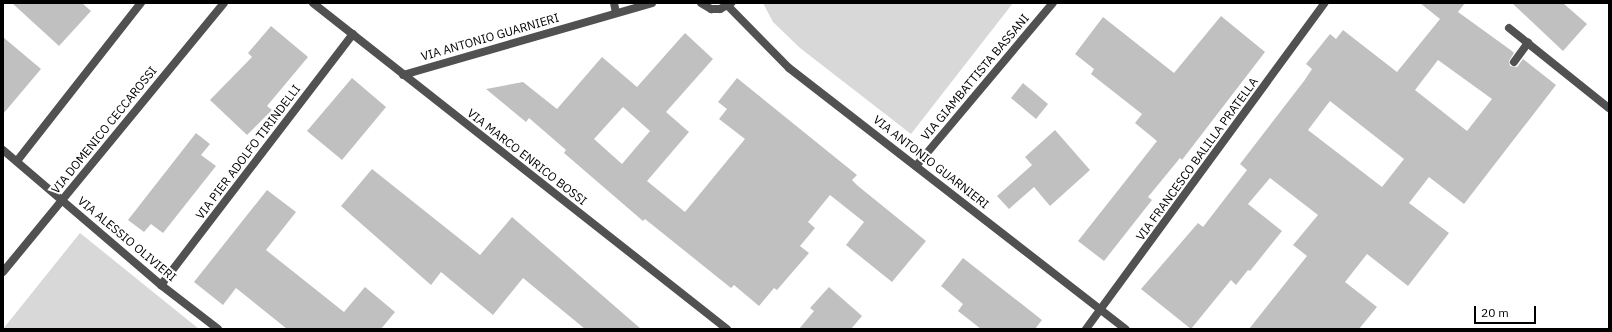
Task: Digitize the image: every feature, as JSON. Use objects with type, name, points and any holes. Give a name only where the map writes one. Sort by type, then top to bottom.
[{"type":"street","points":[[17,161],[141,3]]},
{"type":"street","name":"VIA DOMENICO CECCAROSSI","points":[[3,272],[224,3]]},
{"type":"street","name":"VIA MARCO ENRICO BOSSI","points":[[313,3],[727,329]]},
{"type":"street","points":[[614,3],[616,13]]},
{"type":"street","name":"VIA ANTONIO GUARNIERI","points":[[403,75],[652,3]]},
{"type":"street","points":[[701,3],[711,9],[729,4]]},
{"type":"street","name":"VIA GIAMBATTISTA BASSANI","points":[[916,166],[1052,3]]},
{"type":"street","name":"VIA FRANCESCO BALILLA PRATELLA","points":[[1086,329],[1325,3]]},
{"type":"street","name":"VIA ANTONIO GUARNIERI","points":[[729,4],[789,68],[1126,329]]},
{"type":"street","points":[[1509,28],[1609,108]]},
{"type":"street","name":"VIA PIER ADOLFO TIRINDELLI","points":[[161,284],[353,34]]},
{"type":"street","points":[[1514,62],[1528,43]]},
{"type":"street","name":"VIA ALESSIO OLIVIERI","points":[[3,150],[161,284],[218,329]]},
{"type":"shaded area","points":[[763,3],[1013,3],[911,134],[800,48],[773,22]]},
{"type":"shaded area","points":[[80,233],[199,329],[3,329]]},
{"type":"building","points":[[12,3],[82,3],[91,11],[59,46]]},
{"type":"building","points":[[1420,3],[1465,3],[1458,12],[1514,53],[1509,61],[1510,66],[1517,67],[1523,59],[1556,85],[1464,204],[1429,177],[1409,203],[1449,233],[1408,286],[1367,254],[1345,282],[1377,307],[1359,329],[1249,329],[1307,256],[1293,245],[1318,215],[1270,178],[1248,204],[1282,231],[1250,271],[1248,270],[1236,285],[1231,280],[1191,329],[1141,289],[1198,223],[1203,227],[1247,170],[1240,164],[1304,81],[1312,69],[1306,64],[1330,34],[1336,39],[1343,30],[1397,72],[1440,19]],"holes":[[[1438,60],[1492,99],[1467,131],[1415,90]],[[1330,101],[1404,159],[1382,187],[1308,130]]]},
{"type":"building","points":[[1512,3],[1563,3],[1587,24],[1563,51]]},
{"type":"building","points":[[1221,16],[1265,52],[1182,160],[1180,158],[1148,197],[1152,200],[1104,261],[1078,241],[1157,141],[1135,123],[1142,114],[1091,74],[1094,69],[1075,54],[1103,17],[1174,73]]},
{"type":"building","points":[[271,26],[308,57],[267,106],[272,110],[247,135],[210,100],[252,57],[248,53]]},
{"type":"building","points":[[685,33],[713,59],[666,112],[689,132],[647,181],[685,212],[745,139],[719,119],[727,109],[718,102],[737,78],[857,175],[852,180],[858,186],[926,241],[892,282],[846,245],[864,222],[830,195],[808,222],[815,228],[800,246],[809,253],[777,290],[774,288],[759,306],[734,285],[731,288],[645,219],[643,221],[564,153],[566,150],[529,118],[526,122],[486,89],[523,82],[557,109],[602,57],[637,87]],"holes":[[[623,107],[650,131],[622,164],[594,139]]]},
{"type":"building","points":[[3,37],[41,69],[3,114]]},
{"type":"building","points":[[352,78],[386,107],[342,160],[307,131]]},
{"type":"building","points":[[1023,83],[1048,104],[1036,119],[1011,98]]},
{"type":"building","points":[[1055,130],[1090,170],[1050,206],[1034,187],[1009,209],[997,196],[1032,165],[1025,157]]},
{"type":"building","points":[[196,133],[210,144],[201,155],[216,166],[163,233],[151,224],[144,232],[128,220]]},
{"type":"building","points":[[372,169],[480,255],[512,217],[641,329],[585,329],[523,278],[493,315],[441,272],[431,285],[341,206]]},
{"type":"building","points":[[267,190],[296,212],[266,250],[344,312],[365,287],[395,312],[381,329],[287,329],[236,288],[223,305],[194,282]]},
{"type":"building","points":[[963,258],[1042,320],[1035,329],[981,329],[958,311],[963,304],[941,286]]},
{"type":"building","points":[[829,287],[862,316],[851,329],[799,329],[814,311],[810,308]]}]
